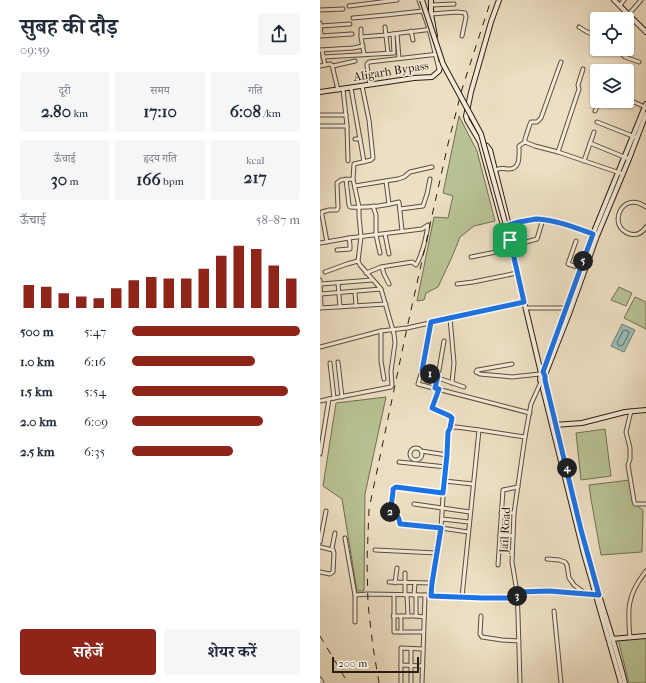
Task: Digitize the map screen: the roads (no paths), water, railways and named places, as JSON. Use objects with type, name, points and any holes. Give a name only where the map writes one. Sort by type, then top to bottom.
[{"type":"main road","points":[[422,0],[443,64],[480,134],[488,158],[510,240],[542,373]]},
{"type":"main road","points":[[499,0],[491,22],[471,92],[466,116],[480,142],[505,233],[510,240]]},
{"type":"main road","points":[[614,0],[626,12]]},
{"type":"main road","name":"Aligarh Bypass","points":[[320,92],[414,78],[432,77],[440,71],[441,64],[437,54],[431,14],[431,3]]},
{"type":"main road","points":[[634,20],[646,32]]},
{"type":"main road","points":[[621,683],[543,382],[540,379],[593,234],[620,173],[629,159],[645,105]]},
{"type":"main road","points":[[542,373],[569,314],[620,173],[624,156],[646,114]]},
{"type":"main road","points":[[480,142],[487,146],[490,150],[509,225],[510,240]]},
{"type":"main road","points":[[554,425],[582,423],[625,412],[646,410]]},
{"type":"main road","points":[[611,640],[646,636]]},
{"type":"main road","points":[[611,640],[618,654],[625,683]]},
{"type":"street","points":[[349,6],[397,0]]},
{"type":"street","points":[[370,84],[367,64],[369,62],[437,54],[419,0]]},
{"type":"street","points":[[620,5],[624,0]]},
{"type":"street","points":[[631,12],[641,0]]},
{"type":"street","points":[[431,3],[454,4]]},
{"type":"street","points":[[320,10],[343,9]]},
{"type":"street","points":[[353,18],[423,11]]},
{"type":"street","points":[[431,14],[452,12],[465,13],[466,16],[462,36]]},
{"type":"street","points":[[350,24],[320,25],[320,35],[352,34]]},
{"type":"street","points":[[385,27],[388,53]]},
{"type":"street","points":[[579,27],[590,33]]},
{"type":"street","points":[[361,29],[364,54]]},
{"type":"street","points":[[361,37],[434,29]]},
{"type":"street","points":[[411,31],[413,40]]},
{"type":"street","points":[[323,57],[394,52],[392,34]]},
{"type":"street","points":[[398,34],[399,58]]},
{"type":"street","points":[[325,65],[321,50],[362,46]]},
{"type":"street","points":[[625,56],[639,62]]},
{"type":"street","points":[[320,66],[331,64],[333,66],[355,61]]},
{"type":"street","points":[[526,142],[525,139],[531,122],[537,122],[541,118],[561,62]]},
{"type":"street","points":[[333,66],[338,90]]},
{"type":"street","points":[[558,152],[579,89],[578,85],[583,69]]},
{"type":"street","points":[[320,401],[392,387],[392,362],[395,339],[386,304],[381,289],[366,273],[358,261],[360,237],[359,207],[353,179],[354,164],[371,160],[373,158],[369,120],[362,86]]},
{"type":"street","points":[[351,88],[364,162]]},
{"type":"street","points":[[343,89],[347,126],[348,161]]},
{"type":"street","points":[[634,101],[645,105]]},
{"type":"street","points":[[320,115],[346,115]]},
{"type":"street","points":[[597,122],[635,137]]},
{"type":"street","points":[[320,126],[347,126]]},
{"type":"street","points":[[584,161],[594,132]]},
{"type":"street","points":[[355,139],[360,139]]},
{"type":"street","points":[[526,142],[620,173]]},
{"type":"street","points":[[495,170],[501,168],[514,168],[518,164],[520,158],[519,146],[526,142]]},
{"type":"street","points":[[590,143],[629,159]]},
{"type":"street","points":[[355,186],[398,179],[404,177],[410,172],[432,167]]},
{"type":"street","points":[[327,242],[322,212],[337,210],[338,208],[336,183],[341,180],[353,179]]},
{"type":"street","points":[[400,209],[423,206],[430,179]]},
{"type":"street","points":[[346,180],[350,207],[373,206],[400,202],[402,231]]},
{"type":"street","points":[[386,180],[388,204]]},
{"type":"street","points":[[646,207],[640,203],[628,203],[619,212],[618,218],[622,230],[634,235],[640,234],[646,227]]},
{"type":"street","points":[[373,206],[376,215],[376,235],[380,253]]},
{"type":"street","points":[[509,225],[536,219],[562,223],[593,234]]},
{"type":"street","points":[[471,257],[537,239],[543,220]]},
{"type":"street","points":[[320,243],[422,229],[428,225],[420,258],[416,265],[412,262],[382,267],[366,273]]},
{"type":"street","points":[[385,234],[389,254]]},
{"type":"street","points":[[337,250],[350,249],[349,238]]},
{"type":"street","points":[[576,241],[568,264],[581,268]]},
{"type":"street","points":[[325,272],[358,261]]},
{"type":"street","points":[[382,267],[389,284]]},
{"type":"street","points":[[457,284],[517,272]]},
{"type":"street","points":[[320,280],[321,308],[386,304]]},
{"type":"street","points":[[321,284],[372,280]]},
{"type":"street","points":[[338,283],[340,307]]},
{"type":"street","points":[[321,294],[381,289]]},
{"type":"street","points":[[355,292],[356,306]]},
{"type":"street","points":[[320,347],[392,329],[407,328],[524,302]]},
{"type":"street","points":[[526,308],[566,308]]},
{"type":"street","points":[[450,318],[454,363],[452,383]]},
{"type":"street","points":[[431,322],[422,371],[418,384],[530,413]]},
{"type":"street","points":[[381,332],[384,379]]},
{"type":"street","points":[[431,596],[442,519],[448,432],[452,420],[451,417],[432,408],[437,389],[444,341]]},
{"type":"street","points":[[338,362],[342,397]]},
{"type":"street","points":[[330,363],[334,398]]},
{"type":"street","points":[[512,364],[478,370],[476,372],[480,374],[512,377],[542,373]]},
{"type":"street","points":[[422,371],[464,387]]},
{"type":"street","name":"Jail Road","points":[[520,683],[517,592],[512,562],[514,513],[531,404],[543,382]]},
{"type":"street","points":[[320,454],[322,432],[329,399]]},
{"type":"street","points":[[630,411],[626,432],[630,448],[628,465],[634,501],[635,504],[646,504]]},
{"type":"street","points":[[450,428],[456,427],[525,437]]},
{"type":"street","points":[[462,597],[479,430]]},
{"type":"street","points":[[421,451],[447,455]]},
{"type":"street","points":[[399,462],[446,467]]},
{"type":"street","points":[[444,481],[473,484]]},
{"type":"street","points":[[443,493],[396,487],[393,489],[390,516],[398,517],[400,524],[468,532]]},
{"type":"street","points":[[498,565],[503,490],[518,487]]},
{"type":"street","points":[[414,504],[470,512]]},
{"type":"street","points":[[320,542],[326,511]]},
{"type":"street","points":[[501,513],[514,513]]},
{"type":"street","points":[[442,519],[469,522]]},
{"type":"street","points":[[320,572],[330,574],[333,572],[335,533]]},
{"type":"street","points":[[500,534],[513,536]]},
{"type":"street","points":[[345,538],[354,595],[354,622]]},
{"type":"street","points":[[320,547],[333,550]]},
{"type":"street","points":[[375,550],[437,552]]},
{"type":"street","points":[[548,559],[565,562],[567,565],[569,578],[586,594]]},
{"type":"street","points":[[395,583],[396,568]]},
{"type":"street","points":[[630,637],[630,602],[638,582],[646,572]]},
{"type":"street","points":[[405,574],[408,616]]},
{"type":"street","points":[[389,582],[432,583]]},
{"type":"street","points":[[415,583],[416,616]]},
{"type":"street","points":[[517,592],[549,591],[598,595]]},
{"type":"street","points":[[354,595],[425,595],[517,598]]},
{"type":"street","points":[[394,595],[394,632],[423,632]]},
{"type":"street","points":[[422,683],[425,595]]},
{"type":"street","points":[[408,606],[416,606]]},
{"type":"street","points":[[554,611],[562,683]]},
{"type":"street","points":[[394,616],[424,617]]},
{"type":"street","points":[[401,616],[401,632]]},
{"type":"street","points":[[481,616],[480,634],[482,637],[519,641]]},
{"type":"street","points":[[401,683],[401,648],[423,649]]},
{"type":"street","points":[[411,649],[411,683]]},
{"type":"street","points":[[401,665],[423,666]]},
{"type":"street","points":[[320,679],[322,683]]},
{"type":"water","points":[[622,324],[635,330],[624,352],[611,346]]},
{"type":"railway","points":[[379,683],[368,604],[367,561],[369,509],[448,144],[462,89],[491,0]]},
{"type":"railway","points":[[320,636],[348,683]]}]
